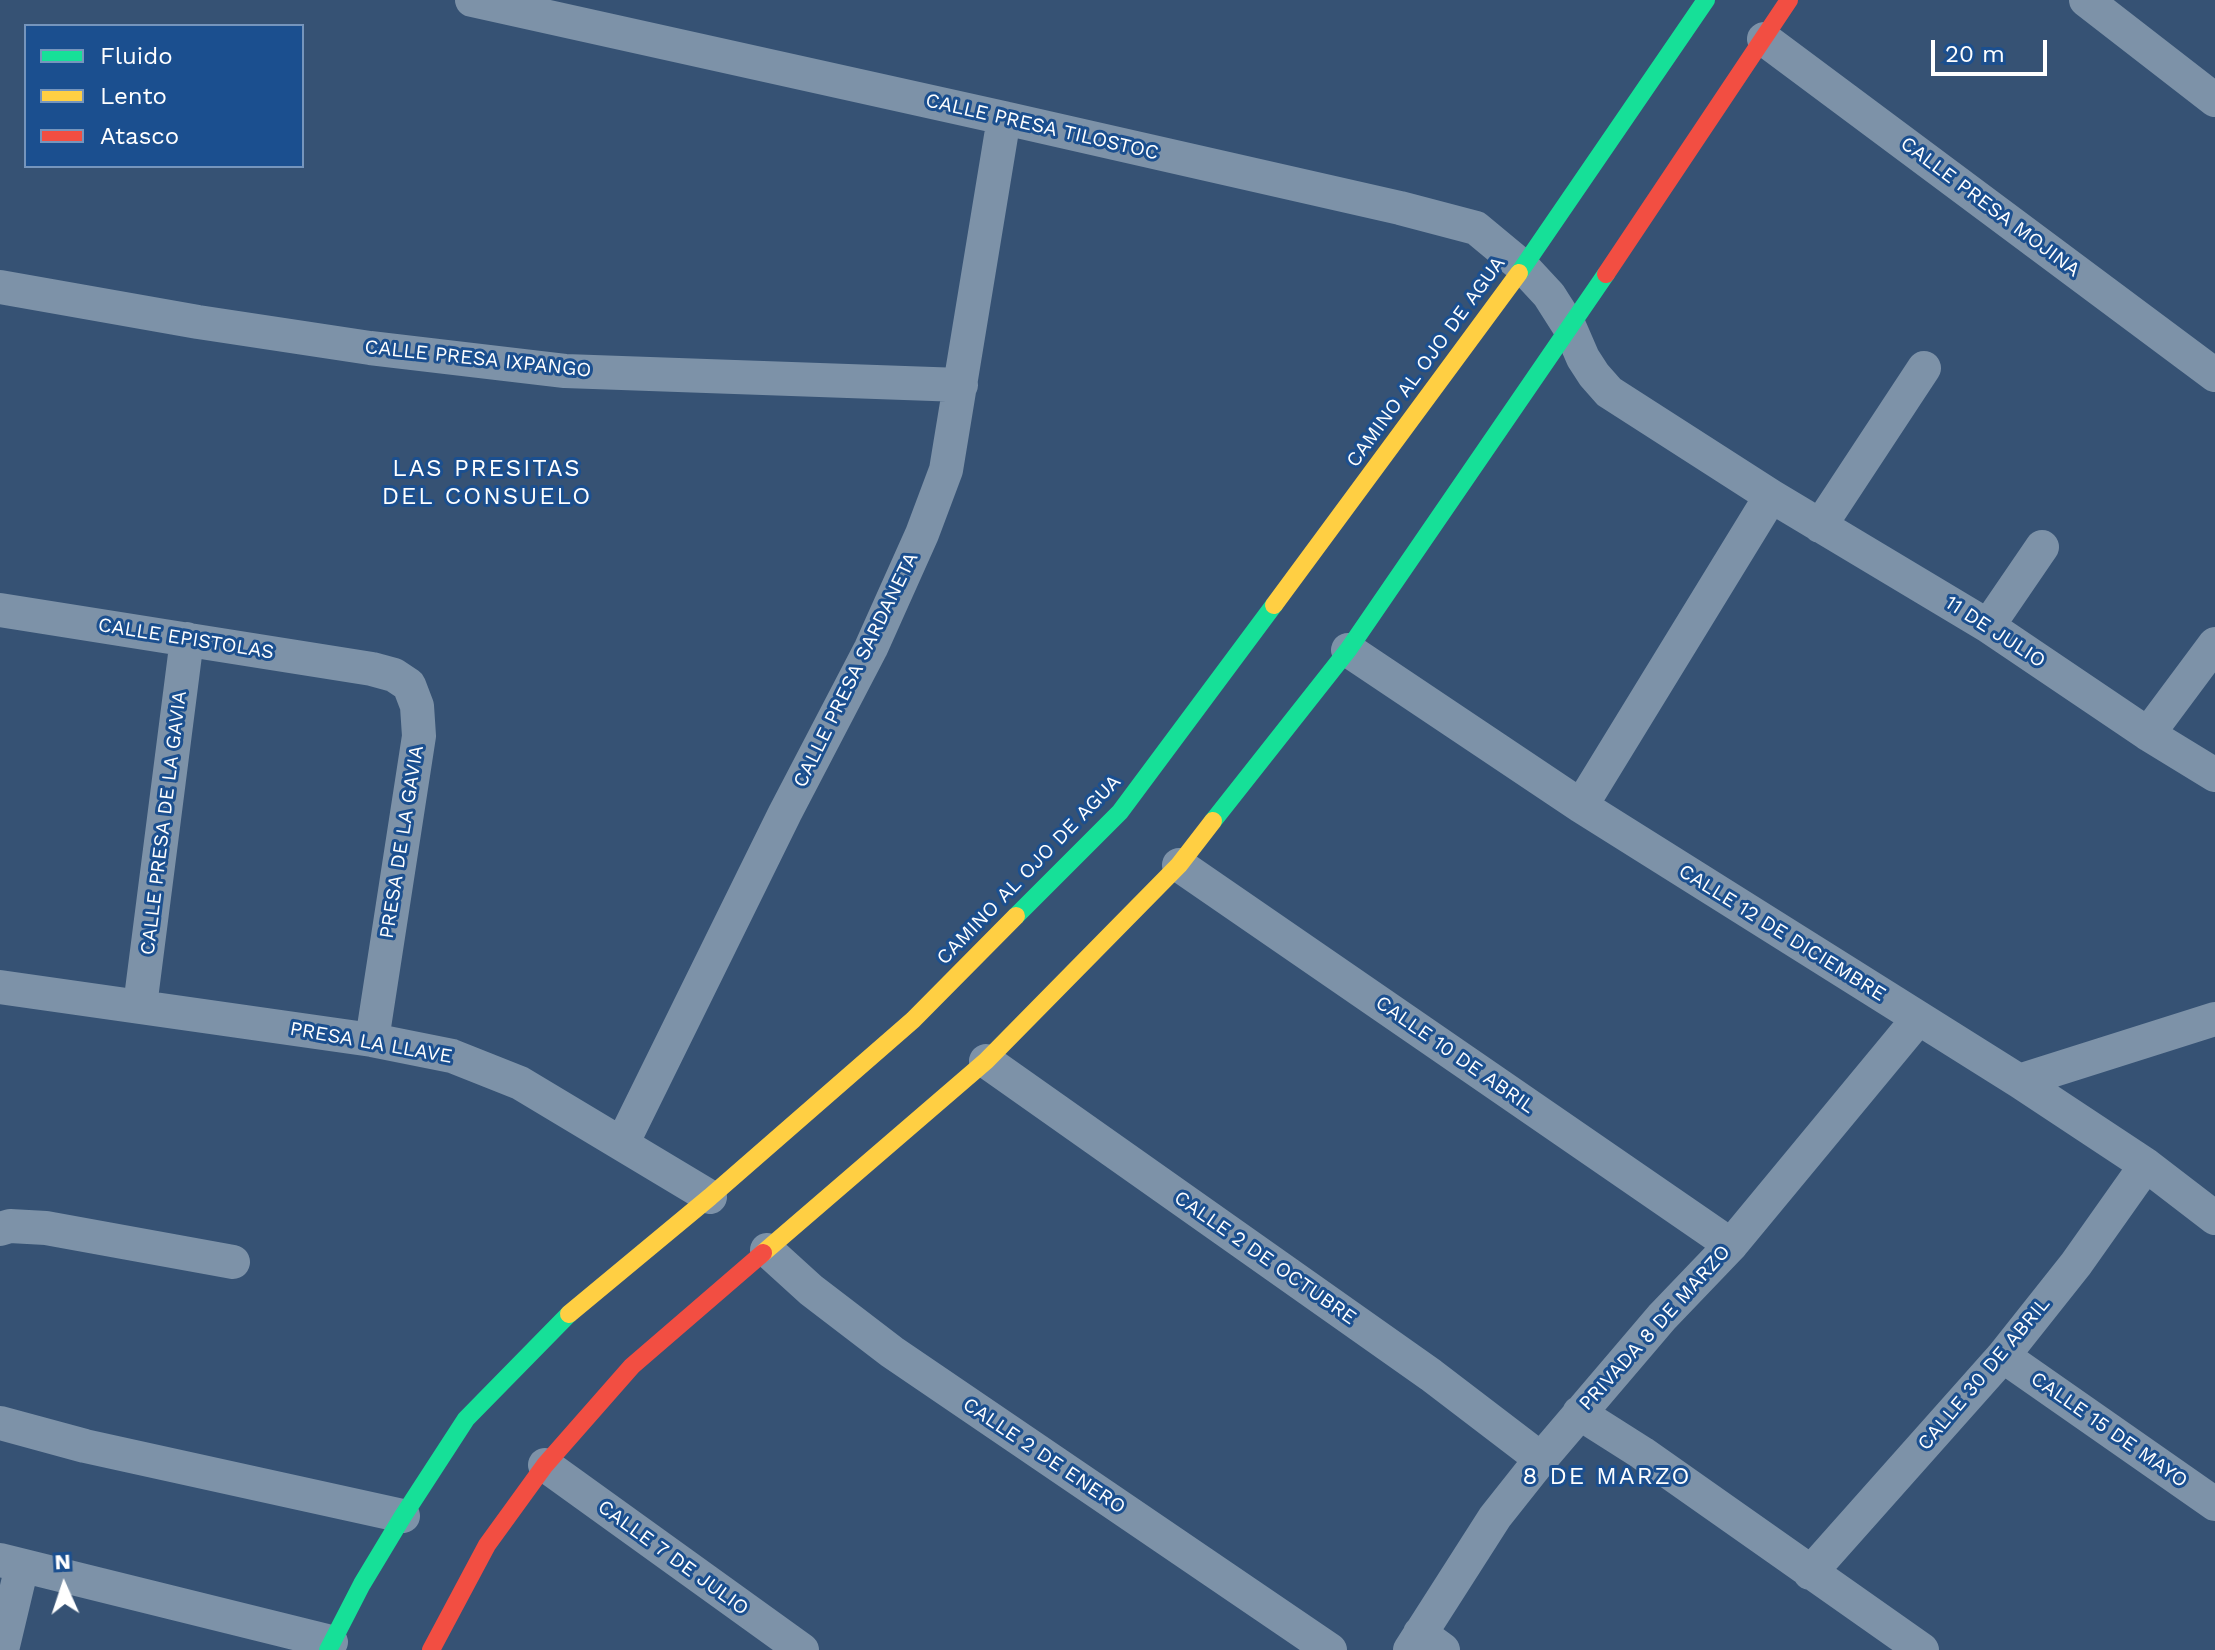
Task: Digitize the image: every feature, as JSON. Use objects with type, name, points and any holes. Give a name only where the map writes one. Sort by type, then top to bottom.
[{"type":"street","name":"CALLE PRESA TILOSTOC","points":[[472,0],[1004,118],[1476,228],[1523,267],[1549,295],[1570,328]]},
{"type":"street","name":"CAMINO AL OJO DE AGUA","points":[[329,1646],[403,1516],[466,1419],[571,1312],[710,1197],[913,1020],[1120,812],[1523,267],[1706,0]]},
{"type":"street","points":[[431,1650],[487,1545],[545,1465],[632,1366],[986,1061],[1179,865],[1348,650],[1570,328],[1789,0]]},
{"type":"street","points":[[2086,0],[2215,100]]},
{"type":"street","name":"CALLE PRESA MOJINA","points":[[1764,39],[2215,375]]},
{"type":"street","name":"CALLE PRESA SARDANETA","points":[[622,1144],[785,813],[871,648],[922,534],[946,470],[1004,118]]},
{"type":"street","name":"CALLE PRESA IXPANGO","points":[[0,287],[370,348],[565,371],[961,385]]},
{"type":"street","name":"11 DE JULIO","points":[[1570,328],[1583,358],[1609,392],[1771,496],[1988,626],[2148,734],[2215,775]]},
{"type":"street","points":[[1820,526],[1924,368]]},
{"type":"street","points":[[1581,806],[1771,496]]},
{"type":"street","points":[[1988,626],[2042,547]]},
{"type":"street","name":"CALLE EPISTOLAS","points":[[0,610],[372,669]]},
{"type":"street","name":"CALLE PRESA DE LA GAVIA","points":[[140,1006],[187,639]]},
{"type":"street","points":[[2148,734],[2215,644]]},
{"type":"street","name":"CALLE 12 DE DICIEMBRE","points":[[1348,650],[1581,806],[2019,1081],[2146,1165],[2215,1218]]},
{"type":"street","name":"PRESA DE LA GAVIA","points":[[372,669],[394,675],[409,685],[417,706],[419,736],[372,1040]]},
{"type":"street","name":"CALLE 10 DE ABRIL","points":[[1179,865],[1731,1245]]},
{"type":"street","name":"PRESA LA LLAVE","points":[[0,987],[372,1040],[452,1056],[520,1083],[710,1197]]},
{"type":"street","name":"PRIVADA 8 DE MARZO","points":[[1424,1644],[1495,1517],[1662,1317],[1731,1245],[1918,1019]]},
{"type":"street","points":[[2019,1081],[2215,1019]]},
{"type":"street","name":"CALLE 2 DE OCTUBRE","points":[[986,1061],[1431,1375],[1541,1459]]},
{"type":"street","name":"CALLE 30 DE ABRIL","points":[[1810,1573],[2003,1356],[2076,1264],[2146,1165]]},
{"type":"street","points":[[0,1229],[10,1226],[46,1228],[233,1262]]},
{"type":"street","name":"CALLE 2 DE ENERO","points":[[767,1250],[811,1290],[892,1352],[1330,1650]]},
{"type":"street","name":"CALLE 15 DE MAYO","points":[[2003,1356],[2215,1504]]},
{"type":"street","points":[[1579,1413],[1642,1453],[1922,1650]]},
{"type":"street","points":[[0,1423],[85,1446],[403,1516]]},
{"type":"street","name":"CALLE 7 DE JULIO","points":[[545,1465],[802,1650]]},
{"type":"street","points":[[2,1650],[11,1563],[329,1646]]},
{"type":"traffic: fast","points":[[1519,273],[1706,0]]},
{"type":"traffic: fast","points":[[1213,821],[1348,650],[1606,274]]},
{"type":"traffic: fast","points":[[1016,916],[1120,812],[1274,605]]},
{"type":"traffic: fast","points":[[328,1650],[362,1584],[466,1419],[569,1314]]},
{"type":"traffic: slow","points":[[1274,605],[1519,273]]},
{"type":"traffic: slow","points":[[763,1253],[986,1061],[1179,865],[1213,821]]},
{"type":"traffic: slow","points":[[569,1314],[710,1197],[913,1020],[1016,916]]},
{"type":"traffic: jam","points":[[1606,274],[1789,0]]},
{"type":"traffic: jam","points":[[431,1650],[487,1545],[545,1465],[632,1366],[763,1253]]},
{"type":"district","name":"LAS PRESITAS DEL CONSUELO","points":[[487,483]]},
{"type":"district","name":"8 DE MARZO","points":[[1607,1477]]}]
